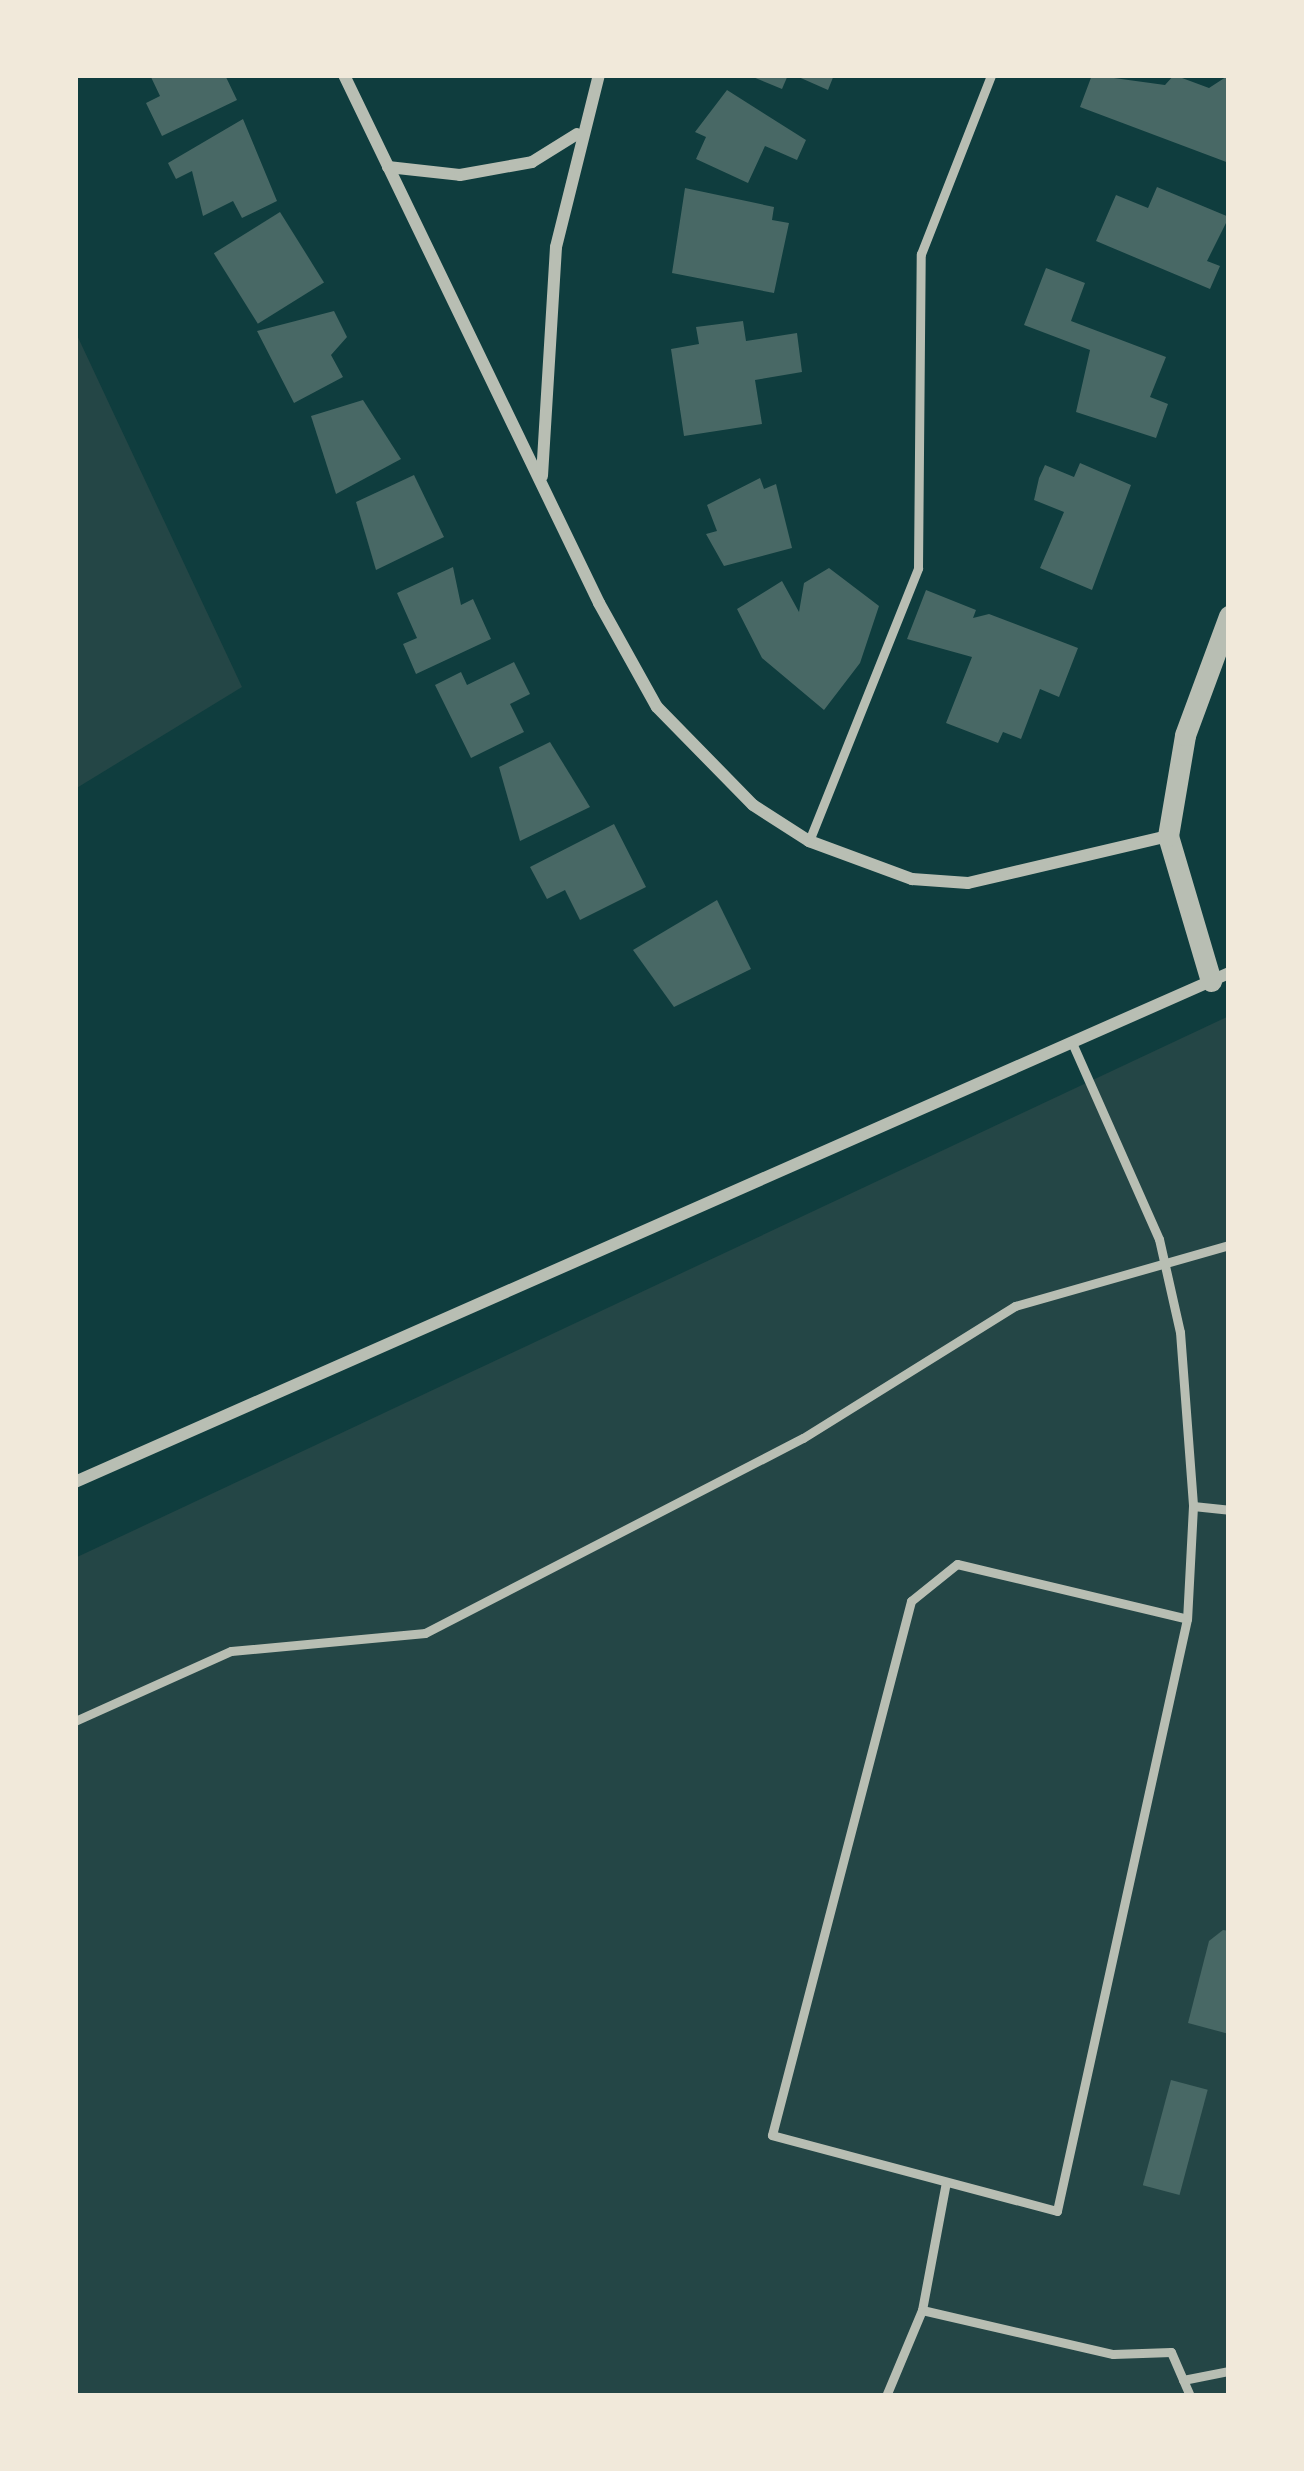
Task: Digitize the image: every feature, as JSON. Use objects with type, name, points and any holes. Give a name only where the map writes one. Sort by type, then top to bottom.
[{"type":"street","points":[[344,75],[657,706],[753,805],[809,841],[912,879],[968,883],[1168,836]]},
{"type":"street","points":[[542,477],[556,247],[578,134],[599,75]]},
{"type":"street","points":[[388,167],[460,175],[532,162],[578,134]]},
{"type":"street","points":[[75,1482],[1220,977],[1168,836],[1185,735],[1229,616]]},
{"type":"lane","points":[[809,841],[918,568],[921,254],[992,75]]},
{"type":"lane","points":[[1073,1045],[1164,1259],[1192,1506],[1187,1619],[1057,2211],[772,2135],[910,1600],[957,1564],[1187,1619]]},
{"type":"lane","points":[[75,1721],[231,1651],[425,1633],[803,1438],[1015,1306],[1164,1259],[1229,1245]]},
{"type":"lane","points":[[1192,1506],[1229,1510]]},
{"type":"lane","points":[[886,2396],[922,2311],[946,2182]]},
{"type":"lane","points":[[922,2311],[1113,2354],[1171,2352],[1190,2396]]},
{"type":"lane","points":[[1183,2380],[1229,2371]]},
{"type":"shaded area","points":[[75,331],[242,687],[75,789]]},
{"type":"shaded area","points":[[1229,1016],[1229,2396],[75,2396],[75,1558]]},
{"type":"building","points":[[150,75],[225,75],[237,100],[162,136],[146,103],[160,96]]},
{"type":"building","points":[[748,75],[788,75],[782,89]]},
{"type":"building","points":[[794,75],[834,75],[828,90]]},
{"type":"building","points":[[1092,75],[1165,85],[1174,75],[1209,88],[1229,75],[1229,163],[1080,107]]},
{"type":"building","points":[[727,90],[806,140],[797,160],[765,146],[748,183],[696,159],[706,137],[695,132]]},
{"type":"building","points":[[243,119],[277,201],[242,218],[233,201],[203,216],[192,171],[176,179],[168,163]]},
{"type":"building","points":[[1157,187],[1229,217],[1207,261],[1220,266],[1210,289],[1096,241],[1116,195],[1148,208]]},
{"type":"building","points":[[685,188],[774,207],[772,220],[789,223],[774,293],[672,273]]},
{"type":"building","points":[[280,212],[324,282],[258,324],[214,253]]},
{"type":"building","points":[[1046,268],[1085,283],[1071,321],[1166,357],[1150,397],[1168,404],[1156,438],[1076,412],[1090,350],[1024,325]]},
{"type":"building","points":[[334,311],[347,337],[331,355],[343,377],[294,403],[257,331]]},
{"type":"building","points":[[743,321],[746,341],[797,333],[802,372],[755,380],[762,424],[684,436],[671,349],[699,344],[696,327]]},
{"type":"building","points":[[363,400],[401,459],[336,494],[311,416]]},
{"type":"building","points":[[1080,463],[1131,485],[1092,590],[1040,568],[1064,512],[1034,500],[1039,478],[1045,465],[1074,477]]},
{"type":"building","points":[[414,475],[444,537],[376,570],[356,502]]},
{"type":"building","points":[[760,478],[764,489],[776,484],[792,548],[724,566],[706,534],[717,531],[707,505]]},
{"type":"building","points":[[453,567],[461,605],[473,599],[491,639],[416,674],[403,644],[417,638],[397,593]]},
{"type":"building","points":[[829,568],[879,606],[860,663],[824,710],[762,658],[737,609],[782,581],[799,612],[804,583]]},
{"type":"building","points":[[926,590],[976,610],[973,618],[989,614],[1078,648],[1059,697],[1040,689],[1021,739],[1003,732],[998,743],[946,723],[972,657],[907,639]]},
{"type":"building","points":[[514,662],[530,694],[510,704],[524,732],[471,758],[435,685],[461,672],[467,685]]},
{"type":"building","points":[[550,742],[590,807],[520,841],[499,767]]},
{"type":"building","points":[[614,824],[646,887],[580,920],[565,890],[547,899],[530,867]]},
{"type":"building","points":[[717,900],[751,969],[674,1007],[633,950]]},
{"type":"building","points":[[1229,1931],[1229,2034],[1188,2023],[1209,1941]]},
{"type":"building","points":[[1171,2080],[1208,2090],[1179,2195],[1143,2185]]}]
